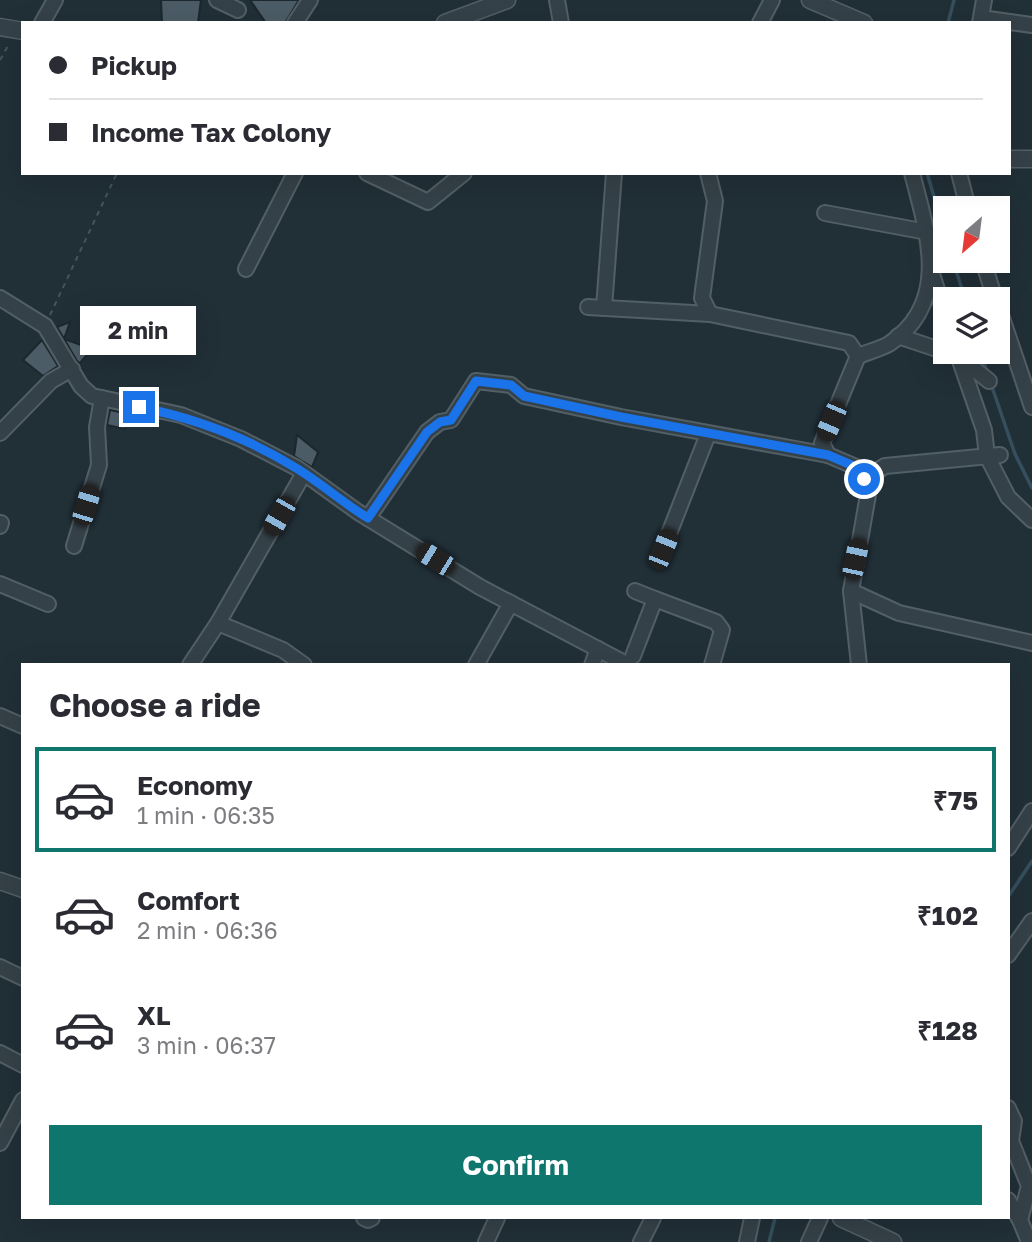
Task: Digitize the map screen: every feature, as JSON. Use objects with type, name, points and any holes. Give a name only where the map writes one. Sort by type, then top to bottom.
[{"type":"street","points":[[43,21],[55,0]]},
{"type":"street","points":[[217,0],[238,10]]},
{"type":"street","points":[[296,21],[310,0]]},
{"type":"street","points":[[450,21],[507,0]]},
{"type":"street","points":[[556,0],[561,21]]},
{"type":"street","points":[[761,21],[772,0]]},
{"type":"street","points":[[810,0],[859,21]]},
{"type":"street","points":[[981,20],[984,0]]},
{"type":"street","points":[[1011,23],[1032,25]]},
{"type":"street","points":[[0,27],[20,31]]},
{"type":"street","points":[[1011,159],[1032,159]]},
{"type":"street","points":[[246,269],[294,175]]},
{"type":"street","points":[[371,175],[428,202],[462,175]]},
{"type":"street","points":[[604,308],[614,175]]},
{"type":"street","points":[[708,175],[715,201],[702,298],[710,314]]},
{"type":"street","points":[[912,175],[927,233],[936,287]]},
{"type":"street","points":[[960,175],[965,196]]},
{"type":"street","points":[[825,213],[927,233]]},
{"type":"street","points":[[828,455],[822,443],[858,356],[888,344],[915,318],[927,294],[932,274]]},
{"type":"street","points":[[0,298],[45,326],[80,386],[92,396],[181,415],[241,439],[304,473],[368,518],[510,603],[592,646],[630,661],[655,599]]},
{"type":"street","points":[[588,307],[710,314],[849,343],[858,356]]},
{"type":"street","points":[[898,336],[933,346]]},
{"type":"street","points":[[1010,342],[1032,407]]},
{"type":"street","points":[[961,364],[1009,497],[1032,520]]},
{"type":"street","points":[[969,364],[989,381]]},
{"type":"street","points":[[0,433],[51,381],[72,369]]},
{"type":"street","points":[[368,518],[427,432],[440,422],[451,420],[476,381],[511,385],[524,396],[828,455],[856,467],[864,479],[868,495],[851,590],[859,663]]},
{"type":"street","points":[[74,546],[99,465],[97,427],[102,398]]},
{"type":"street","points":[[663,549],[708,433]]},
{"type":"street","points":[[864,479],[886,466],[993,455]]},
{"type":"street","points":[[191,663],[304,473]]},
{"type":"street","points":[[0,584],[48,604]]},
{"type":"street","points":[[851,590],[899,613],[1032,643]]},
{"type":"street","points":[[635,592],[716,622],[722,630],[713,663]]},
{"type":"street","points":[[477,663],[510,603]]},
{"type":"street","points":[[218,622],[284,650],[301,663]]},
{"type":"street","points":[[592,646],[592,663]]},
{"type":"street","points":[[0,716],[21,725]]},
{"type":"street","points":[[1010,845],[1032,811]]},
{"type":"street","points":[[0,881],[21,888]]},
{"type":"street","points":[[1010,953],[1027,939],[1032,921]]},
{"type":"street","points":[[0,967],[21,977]]},
{"type":"street","points":[[0,1053],[21,1064]]},
{"type":"street","points":[[0,1143],[21,1104]]},
{"type":"street","points":[[1010,1112],[1014,1121],[1011,1141],[1029,1186],[1020,1220]]},
{"type":"street","points":[[1010,1203],[1028,1242]]},
{"type":"street","points":[[486,1242],[497,1219]]},
{"type":"street","points":[[642,1242],[653,1219]]},
{"type":"street","points":[[747,1242],[751,1219]]},
{"type":"street","points":[[809,1242],[820,1219]]},
{"type":"street","points":[[843,1219],[893,1242]]},
{"type":"path","points":[[0,60],[20,31]]},
{"type":"path","points":[[45,326],[116,175]]},
{"type":"building","points":[[161,0],[201,0],[198,21],[162,21]]},
{"type":"building","points":[[250,0],[299,0],[286,21],[265,21]]},
{"type":"building","points":[[70,322],[64,339],[57,327]]},
{"type":"building","points":[[64,339],[92,349],[80,363]]},
{"type":"building","points":[[42,340],[58,366],[43,376],[23,360]]},
{"type":"building","points":[[110,410],[129,414],[125,429],[107,425]]},
{"type":"building","points":[[297,435],[318,452],[312,467],[294,456]]},
{"type":"waterway","points":[[949,21],[954,0]]},
{"type":"waterway","points":[[928,175],[934,196]]},
{"type":"waterway","points":[[957,273],[961,287]]},
{"type":"waterway","points":[[984,364],[987,373]]},
{"type":"waterway","points":[[991,384],[1015,454],[1032,488]]},
{"type":"waterway","points":[[1010,894],[1032,861]]},
{"type":"waterway","points":[[769,1242],[775,1219]]},
{"type":"route","points":[[139,407],[181,415],[241,439],[297,468],[368,518],[427,432],[440,422],[451,420],[476,381],[511,385],[524,396],[621,417],[828,455],[856,467],[864,479]]}]
